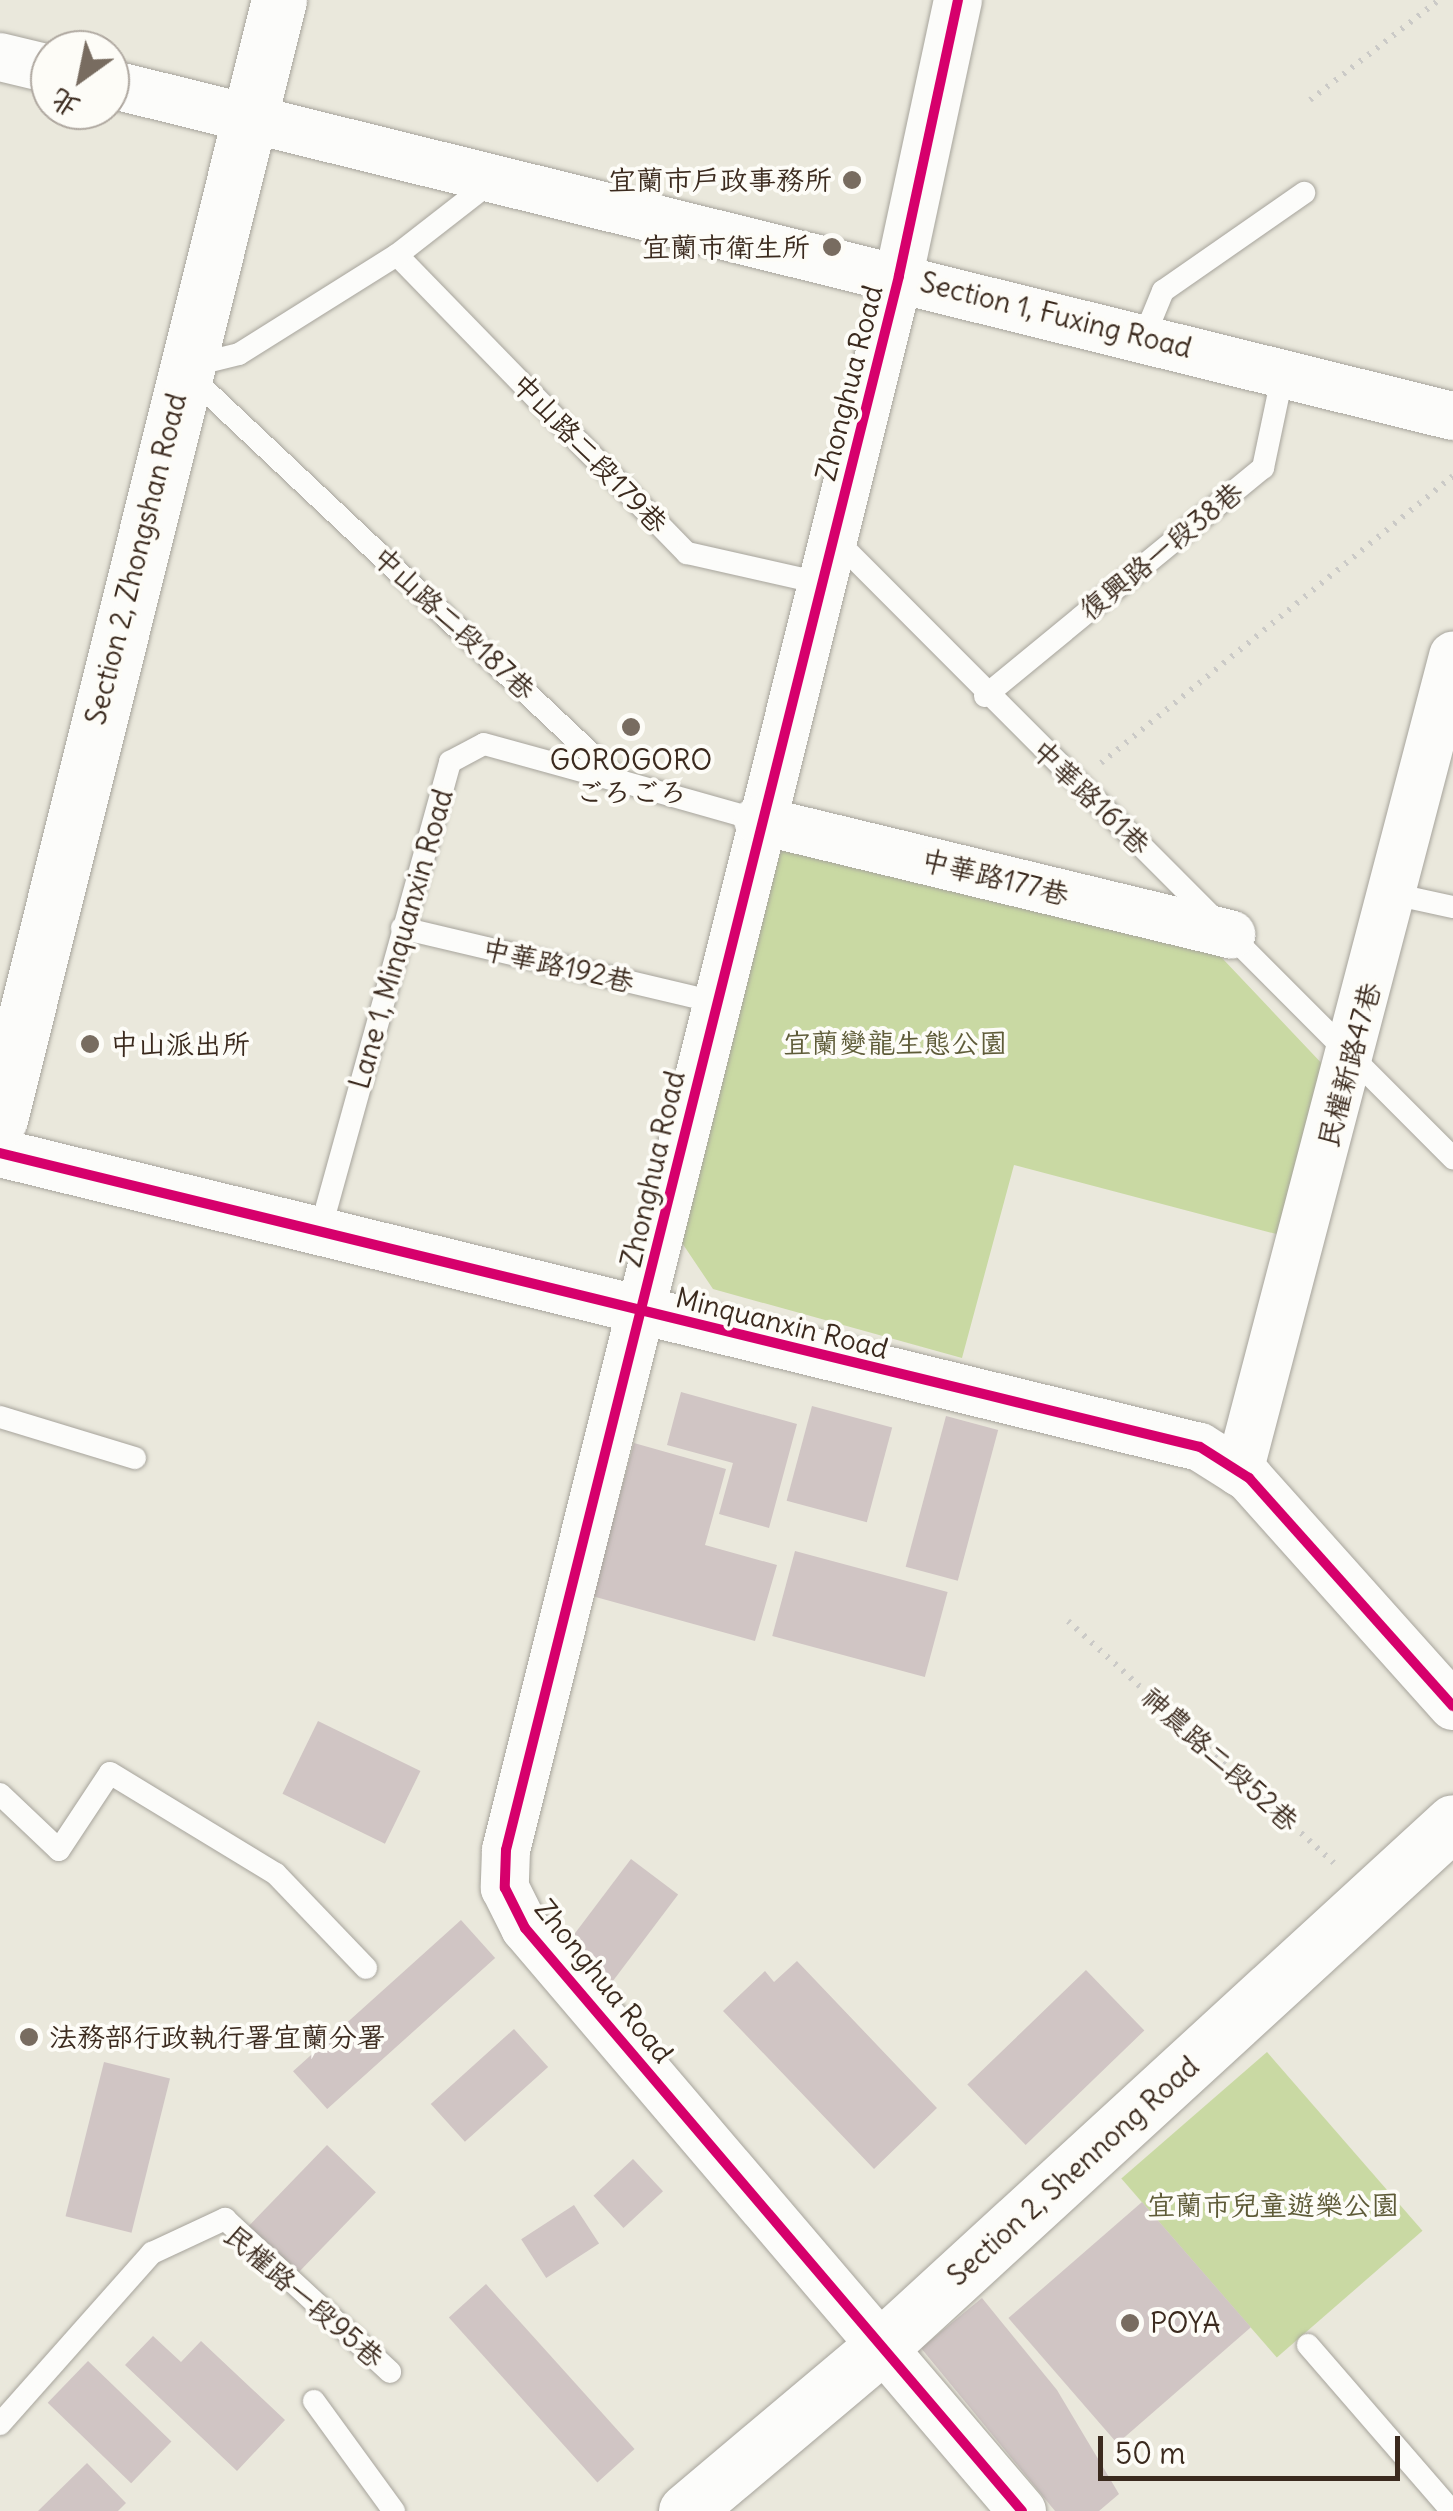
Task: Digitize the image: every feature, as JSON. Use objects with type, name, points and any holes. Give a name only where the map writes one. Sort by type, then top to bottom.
[{"type":"street","name":"Section 2, Zhongshan Road","points":[[0,1119],[182,368],[279,0]]},
{"type":"street","name":"Zhonghua Road","points":[[958,0],[900,276],[758,820],[642,1312],[506,1850],[505,1888],[525,1928],[884,2344],[1022,2511]]},
{"type":"street","points":[[0,57],[30,64]]},
{"type":"street","name":"Section 1, Fuxing Road","points":[[130,89],[900,276],[1453,416]]},
{"type":"street","name":"民權新路47巷","points":[[1239,1472],[1353,1052],[1452,661]]},
{"type":"street","name":"中華路177巷","points":[[758,820],[1231,934]]},
{"type":"street","name":"Minquanxin Road","points":[[0,1152],[1200,1447],[1239,1472],[1453,1706]]},
{"type":"street","name":"Section 2, Shennong Road","points":[[686,2511],[884,2344],[1453,1822]]},
{"type":"lane","points":[[182,368],[240,354],[397,255],[494,180]]},
{"type":"lane","points":[[1144,338],[1163,291],[1304,193]]},
{"type":"lane","name":"中山路二段179巷","points":[[397,255],[687,552],[820,583]]},
{"type":"lane","name":"中山路二段187巷","points":[[182,368],[620,781],[758,820]]},
{"type":"lane","name":"復興路一段38巷","points":[[984,696],[1262,468],[1284,373]]},
{"type":"lane","name":"中華路161巷","points":[[833,537],[984,696],[1353,1052],[1453,1158]]},
{"type":"lane","name":"Lane 1, Minquanxin Road","points":[[320,1231],[450,762],[484,744],[620,781]]},
{"type":"lane","points":[[1393,894],[1453,908]]},
{"type":"lane","name":"中華路192巷","points":[[402,928],[714,1002]]},
{"type":"lane","points":[[0,1417],[135,1458]]},
{"type":"lane","points":[[0,1794],[60,1850],[110,1772],[276,1874],[366,1968]]},
{"type":"lane","name":"民權路一段95巷","points":[[0,2424],[152,2254],[225,2219],[390,2372]]},
{"type":"lane","points":[[1308,2345],[1452,2511]]},
{"type":"lane","points":[[314,2401],[394,2511]]},
{"type":"path","points":[[1310,100],[1439,0]]},
{"type":"path","points":[[1077,782],[1453,476]]},
{"type":"green space","name":"宜蘭變龍生態公園","points":[[769,832],[1204,939],[1327,1069],[1280,1235],[1014,1165],[962,1358],[713,1289],[674,1231]]},
{"type":"green space","name":"宜蘭市兒童遊樂公園","points":[[1267,2052],[1422,2231],[1277,2357],[1121,2179]]},
{"type":"building","points":[[681,1392],[797,1424],[769,1528],[719,1514],[733,1463],[667,1445]]},
{"type":"building","points":[[812,1406],[892,1427],[867,1522],[787,1501]]},
{"type":"building","points":[[946,1416],[998,1430],[958,1581],[906,1567]]},
{"type":"building","points":[[634,1443],[726,1469],[705,1545],[777,1565],[755,1641],[592,1596]]},
{"type":"building","points":[[795,1551],[948,1592],[925,1677],[772,1636]]},
{"type":"building","points":[[318,1721],[420,1771],[385,1844],[282,1794]]},
{"type":"building","points":[[631,1859],[678,1895],[613,1982],[565,1946]]},
{"type":"building","points":[[461,1920],[495,1958],[327,2109],[293,2071]]},
{"type":"building","points":[[797,1961],[937,2108],[874,2169],[723,2011],[765,1971],[774,1982]]},
{"type":"building","points":[[1086,1970],[1144,2030],[1026,2145],[967,2085]]},
{"type":"building","points":[[514,2029],[548,2067],[465,2142],[431,2104]]},
{"type":"building","points":[[104,2062],[170,2078],[132,2233],[66,2216]]},
{"type":"building","points":[[327,2145],[376,2192],[296,2275],[247,2228]]},
{"type":"building","points":[[633,2159],[663,2191],[624,2228],[594,2196]]},
{"type":"building","name":"POYA","points":[[1142,2202],[1251,2327],[1117,2443],[1008,2318]]},
{"type":"building","points":[[574,2205],[599,2244],[546,2278],[521,2239]]},
{"type":"building","points":[[486,2284],[635,2449],[597,2482],[449,2317]]},
{"type":"building","points":[[982,2298],[1057,2390],[1119,2494],[1099,2511],[1055,2511],[921,2348]]},
{"type":"building","points":[[153,2336],[181,2362],[201,2341],[285,2420],[237,2471],[125,2365]]},
{"type":"building","points":[[88,2361],[171,2442],[131,2483],[48,2403]]},
{"type":"building","points":[[87,2463],[126,2503],[118,2511],[38,2511]]},
{"type":"cycle path","points":[[958,0],[899,276],[506,1850],[505,1888],[525,1928],[1022,2511]]},
{"type":"cycle path","points":[[0,1153],[1200,1447],[1249,1478],[1453,1706]]},
{"type":"place","name":"宜蘭市戶政事務所","points":[[852,180]]},
{"type":"place","name":"宜蘭市衛生所","points":[[832,247]]},
{"type":"place","name":"GOROGORO ごろごろ","points":[[631,727]]},
{"type":"place","name":"中山派出所","points":[[90,1044]]},
{"type":"place","name":"法務部行政執行署宜蘭分署","points":[[29,2037]]},
{"type":"place","name":"POYA","points":[[1130,2323]]}]
